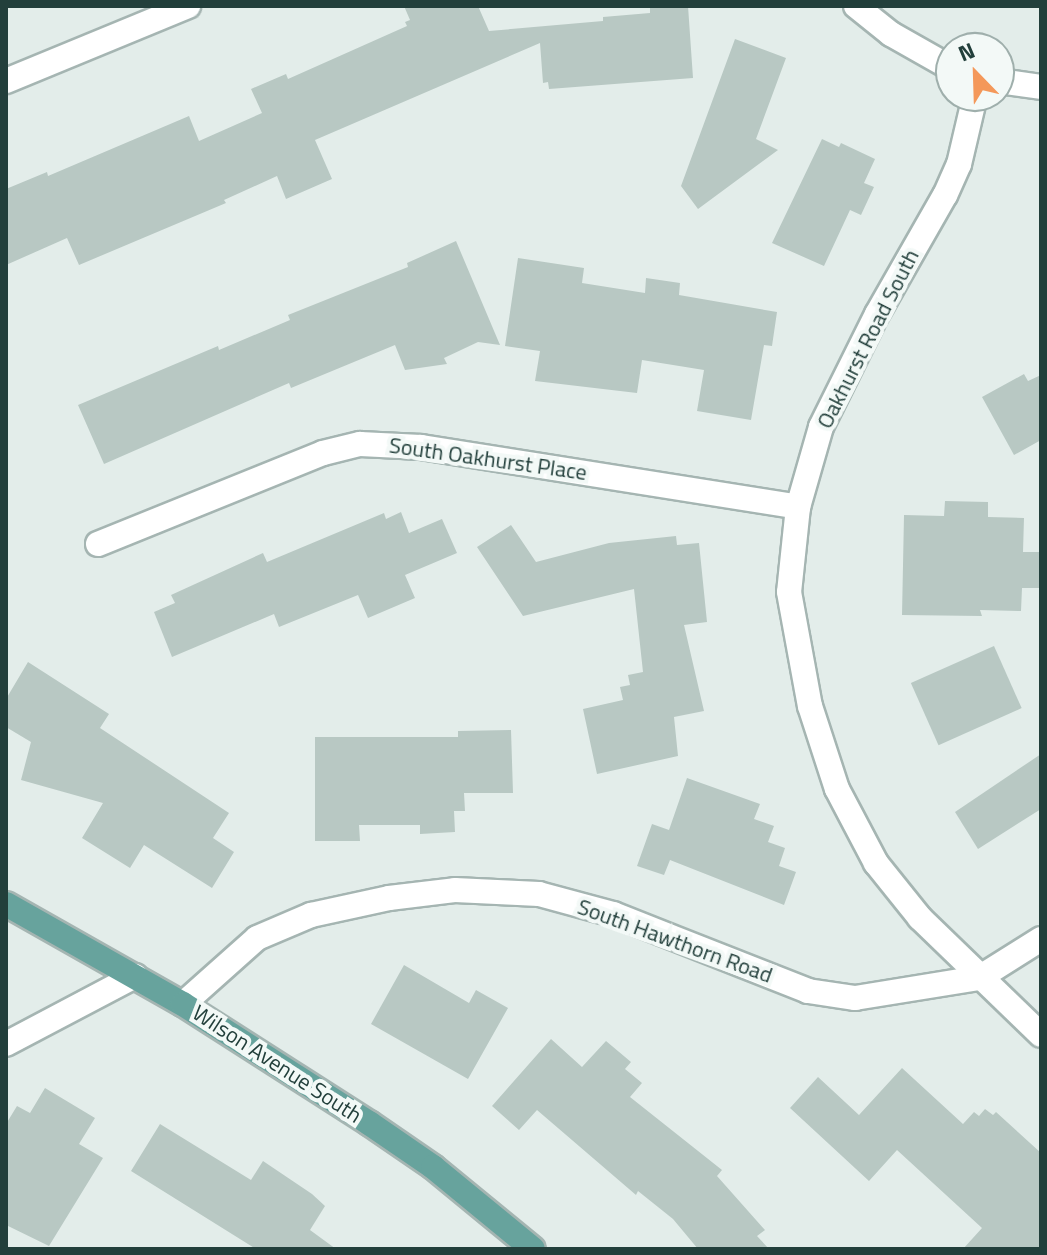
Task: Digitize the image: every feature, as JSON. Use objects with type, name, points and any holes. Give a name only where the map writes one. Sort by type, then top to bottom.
[{"type":"main road","name":"Wilson Avenue South","points":[[6,904],[183,1004],[433,1167],[533,1249]]},
{"type":"street","points":[[6,81],[188,6]]},
{"type":"street","points":[[856,6],[891,34],[935,59]]},
{"type":"street","points":[[1015,83],[1041,87]]},
{"type":"street","name":"Oakhurst Road South","points":[[971,112],[959,164],[821,427],[798,507],[789,592],[810,706],[837,789],[876,863],[920,918],[1041,1035]]},
{"type":"street","name":"South Oakhurst Place","points":[[98,544],[323,453],[360,444],[421,447],[798,507]]},
{"type":"street","name":"South Hawthorn Road","points":[[183,1004],[257,938],[311,915],[389,898],[455,890],[539,894],[613,914],[808,991],[855,998],[979,978],[1041,939]]},
{"type":"street","points":[[6,1044],[135,976]]},
{"type":"building","points":[[404,6],[478,6],[489,31],[603,21],[603,17],[650,13],[650,6],[688,6],[693,78],[549,89],[548,82],[543,83],[540,43],[315,140],[332,179],[286,199],[277,176],[224,200],[226,203],[79,265],[67,238],[6,265],[6,189],[47,172],[48,176],[189,116],[199,141],[262,113],[251,89],[286,74],[288,79],[407,26],[405,22],[410,20]]},
{"type":"building","points":[[735,39],[786,58],[756,139],[778,150],[698,209],[681,186]]},
{"type":"building","points":[[822,139],[839,147],[841,143],[875,159],[864,183],[874,187],[861,215],[850,210],[824,266],[772,243]]},
{"type":"building","points":[[456,241],[500,345],[478,342],[444,358],[447,364],[405,370],[395,345],[291,388],[289,383],[104,464],[78,405],[218,346],[219,350],[290,320],[288,315],[408,267],[407,263]]},
{"type":"building","points":[[518,258],[584,268],[582,283],[645,293],[646,278],[680,283],[679,295],[777,312],[772,346],[764,345],[751,420],[697,411],[704,370],[642,360],[637,393],[535,381],[540,351],[505,346]]},
{"type":"building","points":[[1024,374],[1028,381],[1041,375],[1041,440],[1014,455],[982,397]]},
{"type":"building","points":[[945,501],[988,502],[988,517],[1024,518],[1023,552],[1041,552],[1041,588],[1022,588],[1021,611],[980,610],[982,616],[902,615],[904,515],[944,516]]},
{"type":"building","points":[[401,512],[409,533],[442,519],[457,553],[405,575],[415,598],[368,618],[358,595],[279,627],[274,614],[172,657],[154,612],[175,603],[171,595],[263,553],[267,562],[384,513],[386,519]]},
{"type":"building","points":[[511,525],[536,562],[609,543],[676,536],[677,545],[699,543],[707,622],[684,625],[704,711],[674,717],[678,756],[597,774],[583,709],[623,700],[620,687],[630,685],[628,675],[643,672],[634,589],[523,616],[477,547]]},
{"type":"building","points":[[994,646],[1022,708],[939,745],[911,683]]},
{"type":"building","points":[[28,662],[109,714],[100,728],[229,813],[213,838],[234,852],[212,888],[144,845],[130,868],[82,838],[103,803],[21,780],[31,742],[6,727],[6,699]]},
{"type":"building","points":[[511,730],[513,793],[464,793],[465,811],[454,811],[455,832],[420,834],[420,825],[359,825],[360,841],[315,841],[315,737],[458,737],[458,731]]},
{"type":"building","points":[[1041,754],[1041,809],[978,849],[955,812]]},
{"type":"building","points":[[687,778],[760,804],[754,819],[774,826],[768,842],[785,848],[779,866],[796,872],[784,905],[670,860],[664,875],[637,866],[652,824],[669,830]]},
{"type":"building","points":[[404,965],[469,1003],[476,990],[508,1008],[468,1079],[371,1024]]},
{"type":"building","points":[[551,1039],[582,1067],[606,1041],[631,1062],[625,1069],[642,1083],[630,1097],[722,1170],[717,1176],[765,1230],[757,1236],[769,1249],[698,1249],[673,1219],[638,1191],[636,1195],[537,1110],[519,1130],[492,1106]]},
{"type":"building","points":[[902,1068],[963,1124],[974,1112],[979,1116],[985,1109],[993,1115],[996,1112],[1041,1153],[1041,1249],[963,1249],[982,1228],[897,1150],[869,1181],[790,1108],[818,1077],[859,1115]]},
{"type":"building","points":[[45,1088],[95,1118],[79,1144],[103,1158],[49,1246],[6,1225],[6,1124],[17,1106],[30,1113]]},
{"type":"building","points":[[160,1124],[251,1180],[263,1161],[312,1194],[325,1206],[310,1230],[336,1249],[256,1249],[131,1171]]}]
